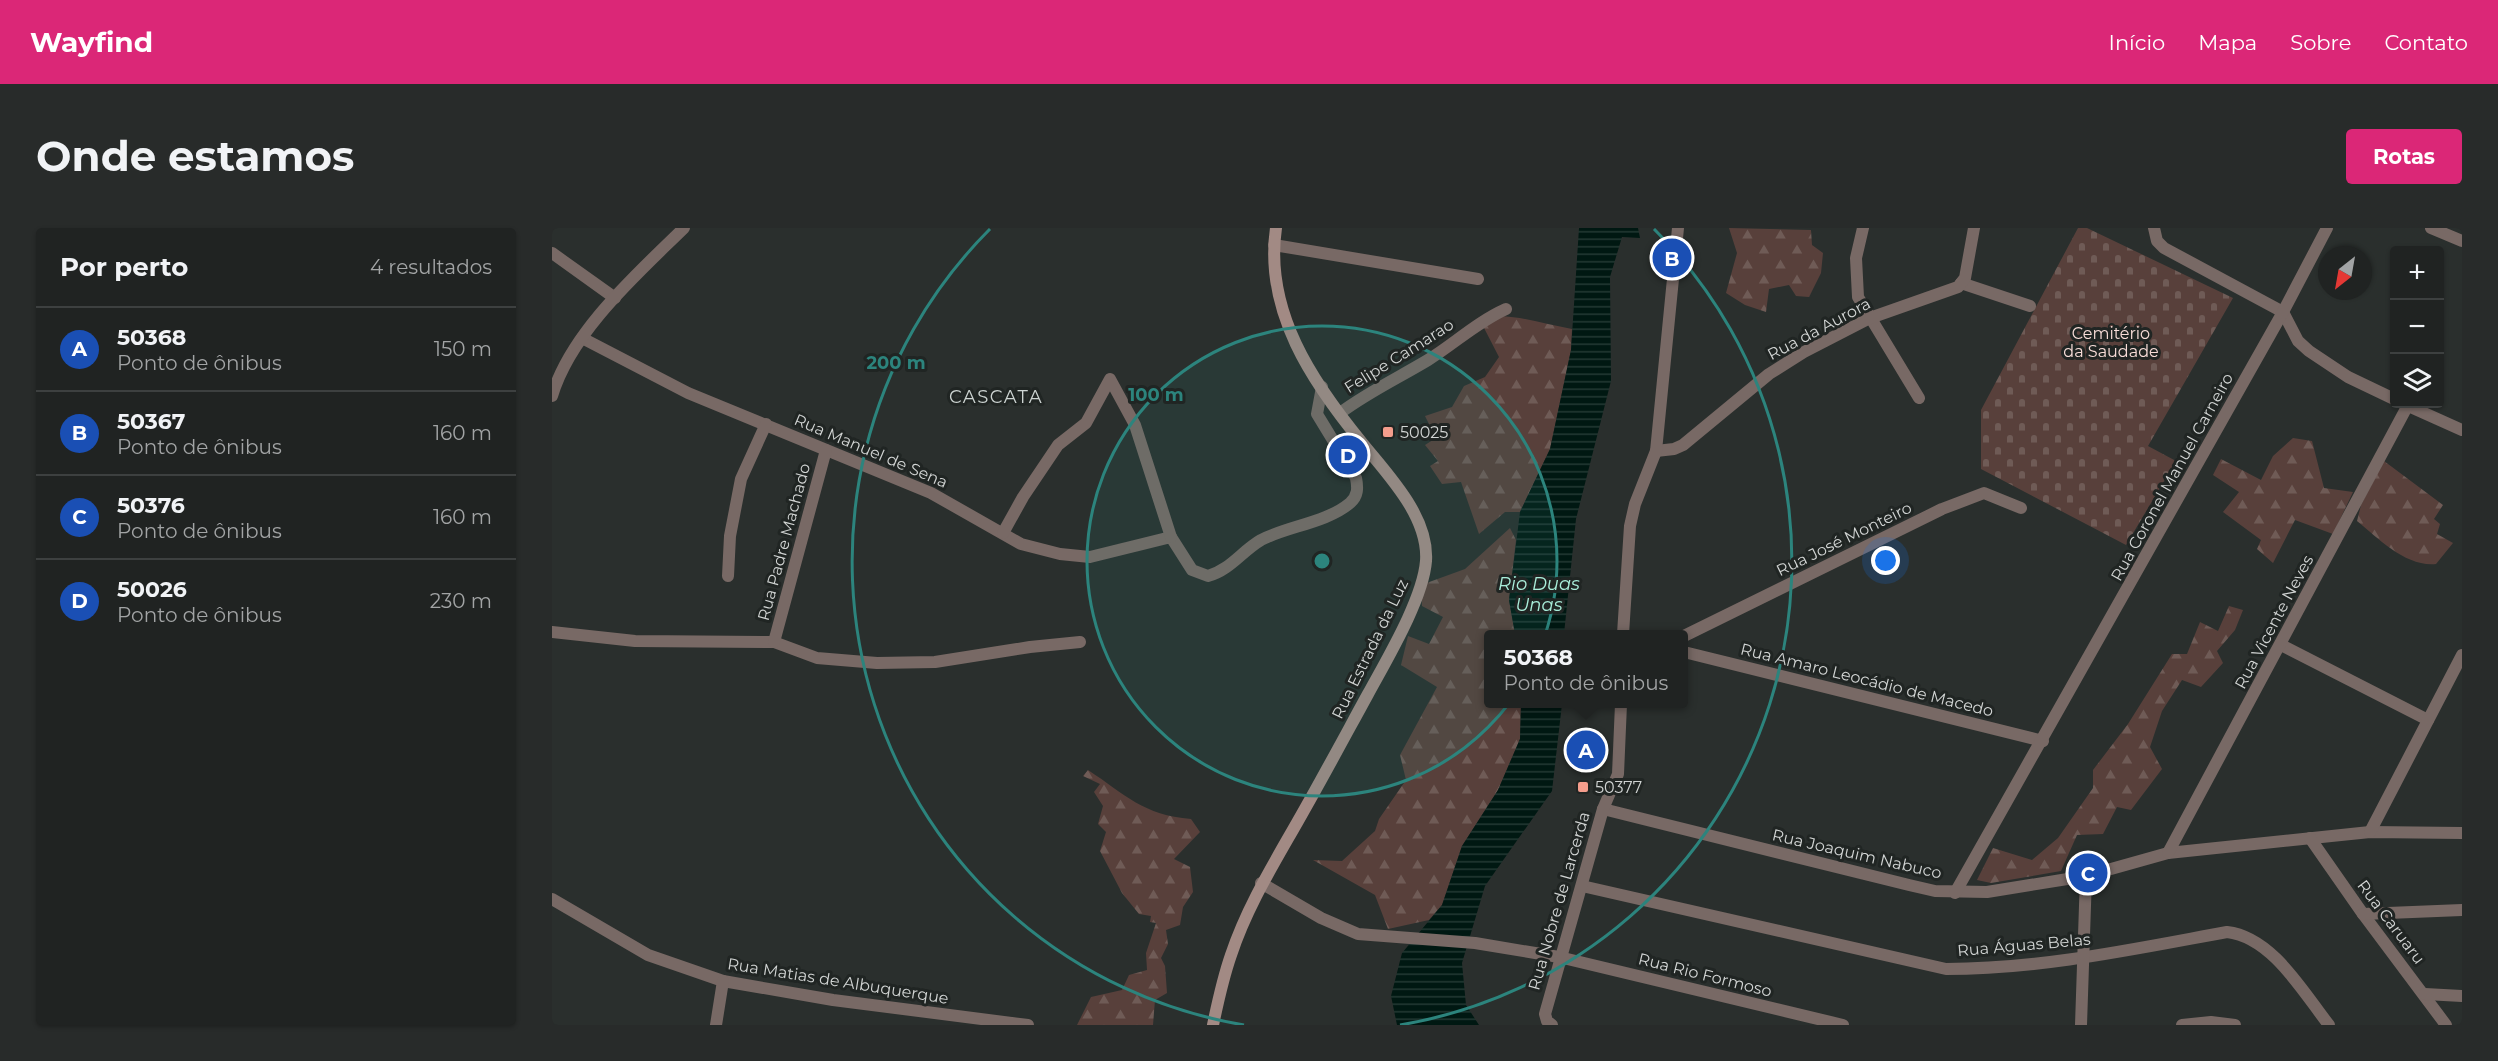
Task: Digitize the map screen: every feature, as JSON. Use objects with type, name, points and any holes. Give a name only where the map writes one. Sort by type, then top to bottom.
[{"type":"main road","name":"Rua Estrada da Luz","points":[[1213,1025],[1231,953],[1262,883],[1377,677],[1421,585],[1426,560],[1424,537],[1407,501],[1340,414],[1307,366],[1283,318],[1273,270],[1276,228]]},
{"type":"street","points":[[1623,630],[1630,526],[1635,504],[1656,451],[1678,228]]},
{"type":"street","points":[[1863,228],[1856,258],[1856,286],[1870,318],[1919,398]]},
{"type":"street","points":[[1974,228],[1968,264],[1961,283],[2030,306]]},
{"type":"street","points":[[2154,228],[2157,241],[2172,253],[2283,312],[2298,340],[2309,351],[2348,377],[2390,397]]},
{"type":"street","name":"Rua Coronel Manuel Carneiro","points":[[1955,892],[2043,741],[2283,312],[2327,228]]},
{"type":"street","points":[[2430,228],[2462,241]]},
{"type":"street","points":[[552,396],[559,374],[582,338],[676,231]]},
{"type":"street","points":[[1274,245],[1478,279]]},
{"type":"street","points":[[552,253],[615,298]]},
{"type":"street","name":"Rua da Aurora","points":[[1656,451],[1674,449],[1683,445],[1769,374],[1870,318],[1948,291],[1961,283]]},
{"type":"street","name":"Felipe Camarao","points":[[1340,414],[1368,392],[1429,360],[1492,315],[1506,309]]},
{"type":"street","name":"Rua Manuel de Sena","points":[[582,338],[688,393],[931,493],[1021,544],[1060,554],[1090,557],[1171,537]]},
{"type":"street","points":[[1003,533],[1023,497],[1058,445],[1086,423],[1110,379],[1123,398],[1135,425],[1171,537],[1192,570],[1208,576],[1237,560],[1258,542],[1334,512],[1350,504],[1357,495],[1356,478],[1317,414],[1322,387]]},
{"type":"street","name":"Rua Vicente Neves","points":[[2168,853],[2282,645],[2404,408]]},
{"type":"street","points":[[2415,408],[2462,430]]},
{"type":"street","points":[[728,576],[730,536],[741,479],[766,424]]},
{"type":"street","name":"Rua Padre Machado","points":[[774,642],[826,450]]},
{"type":"street","name":"Rua José Monteiro","points":[[1688,634],[1942,509],[1984,493],[2020,508]]},
{"type":"street","points":[[552,632],[635,641],[774,642],[817,658],[906,664],[1080,642]]},
{"type":"street","points":[[2282,645],[2428,720]]},
{"type":"street","name":"Rua Amaro Leocádio de Macedo","points":[[1688,653],[2043,741]]},
{"type":"street","points":[[2370,832],[2462,655]]},
{"type":"street","name":"Rua Nobre de Larcerda","points":[[1551,1025],[1547,1022],[1545,1014],[1559,957],[1582,886],[1603,809],[1618,774],[1621,708]]},
{"type":"street","name":"Rua Joaquim Nabuco","points":[[1603,809],[1926,889],[1955,892],[1987,892],[2086,876],[2168,853],[2370,832],[2462,833]]},
{"type":"street","name":"Rua Caruaru","points":[[2310,838],[2363,914],[2446,1025]]},
{"type":"street","points":[[2081,1025],[2086,876]]},
{"type":"street","name":"Rua Rio Formoso","points":[[1262,883],[1345,931],[1405,939],[1475,943],[1559,957],[1843,1025]]},
{"type":"street","name":"Rua Águas Belas","points":[[1582,886],[1937,968],[1982,969],[2083,958],[2227,932],[2238,933],[2271,956],[2329,1025]]},
{"type":"street","name":"Rua Matias de Albuquerque","points":[[552,899],[648,955],[723,981],[833,1000],[1028,1025]]},
{"type":"street","points":[[2363,914],[2462,910]]},
{"type":"street","points":[[716,1025],[723,981]]},
{"type":"street","points":[[2425,994],[2462,996]]},
{"type":"street","points":[[921,1025],[926,1012]]},
{"type":"street","points":[[2182,1025],[2211,1022],[2235,1025]]},
{"type":"green space","points":[[1729,228],[1811,230],[1812,245],[1823,253],[1821,273],[1809,297],[1796,296],[1789,285],[1769,289],[1766,312],[1745,305],[1726,293],[1737,253]]},
{"type":"green space","name":"Cemitério da Saudade","points":[[2078,228],[2087,228],[2233,298],[2148,446],[2176,461],[2126,545],[1981,469],[1981,410]]},
{"type":"green space","points":[[1500,316],[1527,319],[1572,329],[1571,350],[1550,449],[1520,512],[1505,512],[1479,534],[1461,482],[1442,484],[1430,466],[1438,461],[1425,445],[1436,438],[1425,416],[1452,407],[1464,386],[1485,377],[1499,357],[1483,326]]},
{"type":"green space","points":[[2293,438],[2312,441],[2324,488],[2353,492],[2333,534],[2295,520],[2273,563],[2257,549],[2261,540],[2223,512],[2239,492],[2213,475],[2221,459],[2261,480],[2273,456]]},
{"type":"green space","points":[[2384,461],[2443,505],[2434,519],[2440,524],[2437,534],[2453,543],[2436,564],[2425,564],[2404,556],[2357,521],[2361,505]]},
{"type":"green space","points":[[1510,528],[1516,540],[1509,600],[1514,630],[1484,630],[1484,708],[1521,708],[1520,739],[1498,790],[1462,846],[1442,905],[1429,920],[1388,929],[1375,895],[1313,860],[1342,861],[1375,831],[1379,819],[1406,780],[1400,755],[1437,687],[1401,665],[1408,636],[1429,644],[1443,617],[1422,606],[1421,585],[1465,569]]},
{"type":"green space","points":[[2229,606],[2243,610],[2235,630],[2217,651],[2223,663],[2201,687],[2182,680],[2162,711],[2150,747],[2162,769],[2131,810],[2117,807],[2103,834],[2077,835],[2061,871],[1991,883],[1977,880],[1993,848],[2032,860],[2058,838],[2093,788],[2093,770],[2128,724],[2172,654],[2187,654],[2200,622],[2218,631]]},
{"type":"green space","points":[[1088,770],[1147,808],[1174,817],[1191,819],[1200,832],[1174,859],[1190,867],[1193,892],[1183,907],[1180,925],[1166,930],[1168,944],[1161,958],[1165,966],[1167,993],[1155,1000],[1153,1025],[1077,1025],[1091,997],[1122,990],[1129,975],[1147,970],[1146,953],[1156,923],[1150,922],[1151,916],[1139,914],[1122,893],[1100,851],[1106,832],[1098,824],[1103,806],[1094,792],[1100,784],[1083,776]]},
{"type":"water","name":"Rio Duas Unas","points":[[1579,228],[1638,228],[1640,238],[1622,237],[1610,277],[1611,381],[1576,519],[1564,630],[1514,630],[1509,600],[1520,512],[1550,449],[1571,350]]},
{"type":"water","points":[[1521,708],[1562,708],[1552,791],[1485,886],[1462,963],[1466,1005],[1479,1025],[1397,1025],[1391,996],[1402,953],[1442,905],[1462,846],[1498,790],[1520,739]]},
{"type":"place","name":"50367","points":[[1672,258]]},
{"type":"place","name":"50025","points":[[1388,432]]},
{"type":"place","name":"50026","points":[[1348,455]]},
{"type":"place","name":"50368","points":[[1586,750]]},
{"type":"place","name":"50377","points":[[1583,787]]},
{"type":"place","name":"50376","points":[[2088,873]]},
{"type":"district","name":"CASCATA","points":[[996,397]]}]
